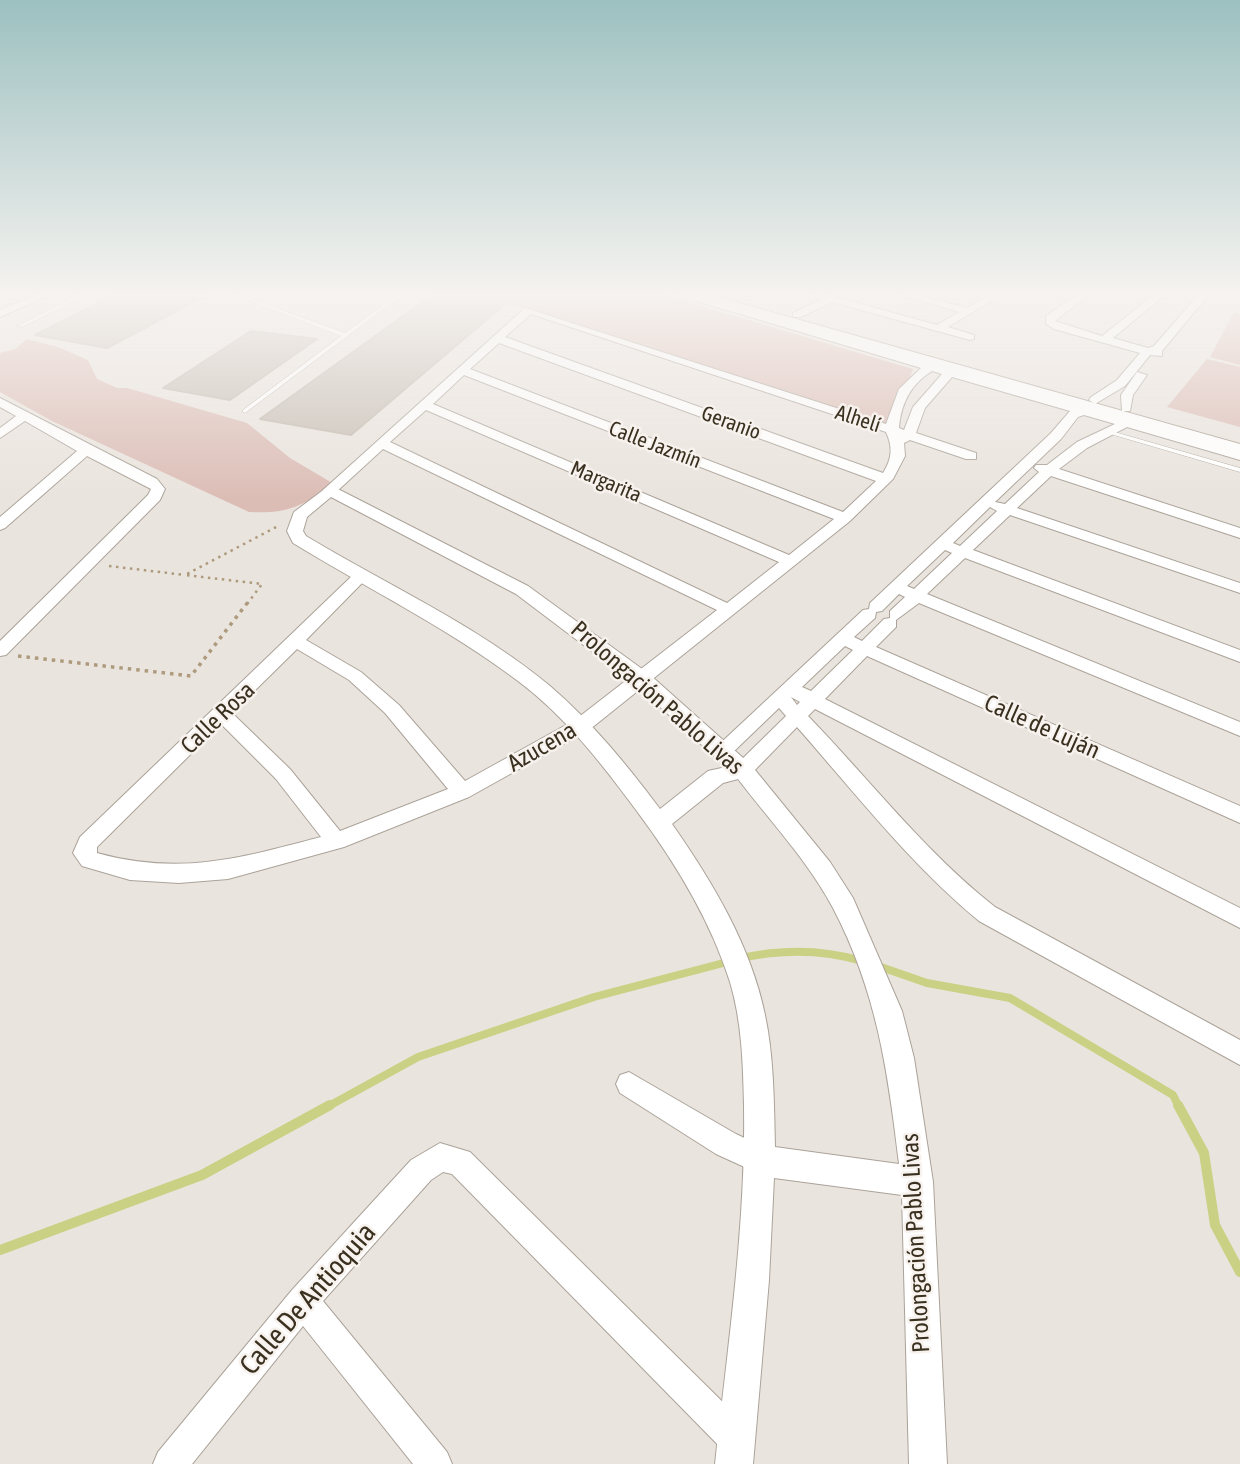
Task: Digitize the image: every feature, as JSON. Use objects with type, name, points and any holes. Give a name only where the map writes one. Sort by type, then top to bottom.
[{"type":"street","points":[[475,361],[423,404],[298,518],[295,531],[299,539],[360,577],[432,615],[474,641],[528,679],[582,725],[659,822],[720,924],[750,1010],[762,1161],[736,1451]]},
{"type":"street","name":"Geranio","points":[[558,361],[885,479]]},
{"type":"street","name":"Alhelí","points":[[680,361],[900,436],[971,456]]},
{"type":"street","points":[[919,361],[1240,449]]},
{"type":"street","points":[[922,361],[943,368],[1009,376]]},
{"type":"street","points":[[931,361],[943,368]]},
{"type":"street","points":[[958,361],[1052,388],[1105,410],[1240,456]]},
{"type":"street","points":[[716,777],[722,751],[844,639],[1056,436],[1105,410],[1147,361]]},
{"type":"street","points":[[900,436],[893,417],[902,394],[914,380],[943,368]]},
{"type":"street","name":"Azucena","points":[[90,860],[130,871],[179,874],[228,870],[337,841],[463,792],[582,725],[845,518],[885,479],[900,454],[900,436],[943,368]]},
{"type":"street","name":"Calle Jazmín","points":[[464,371],[845,518]]},
{"type":"street","points":[[1105,410],[1127,385]]},
{"type":"street","points":[[0,402],[86,450],[152,482],[158,489],[155,497],[0,651]]},
{"type":"street","name":"Margarita","points":[[423,404],[790,561]]},
{"type":"street","points":[[1105,410],[1175,422],[1240,440]]},
{"type":"street","points":[[1105,410],[1175,422]]},
{"type":"street","points":[[659,822],[716,777],[743,770],[1005,509],[1082,445],[1109,432],[1105,410]]},
{"type":"street","points":[[0,434],[26,415]]},
{"type":"street","points":[[1056,436],[1082,445]]},
{"type":"street","points":[[382,443],[729,610]]},
{"type":"street","points":[[0,525],[86,450]]},
{"type":"street","points":[[1027,464],[1240,533]]},
{"type":"street","name":"Prolongación Pablo Livas","points":[[330,490],[522,590],[642,679],[743,770],[821,870],[844,905],[888,1010],[900,1058],[917,1182],[928,1464]]},
{"type":"street","points":[[986,502],[1240,588]]},
{"type":"street","points":[[943,544],[1240,656]]},
{"type":"street","name":"Calle Rosa","points":[[90,860],[84,853],[88,843],[360,577]]},
{"type":"street","points":[[898,588],[1240,729]]},
{"type":"street","name":"Calle de Luján","points":[[844,639],[1240,815]]},
{"type":"street","points":[[296,641],[355,676],[392,709],[463,792]]},
{"type":"street","points":[[784,692],[806,709],[1240,919]]},
{"type":"street","points":[[806,709],[926,863],[956,891],[987,914],[1240,1053]]},
{"type":"street","points":[[222,714],[268,755],[304,795],[337,841]]},
{"type":"street","points":[[629,1084],[726,1144],[762,1161],[917,1182]]},
{"type":"street","name":"Calle De Antioquia","points":[[170,1464],[303,1301],[421,1170],[440,1157],[460,1162],[736,1451]]},
{"type":"street","points":[[303,1301],[435,1464]]},
{"type":"lane","points":[[245,411],[310,361]]},
{"type":"lane","points":[[1109,432],[1240,470]]},
{"type":"path","points":[[185,575],[274,527],[298,518]]},
{"type":"path","points":[[21,646],[12,655],[191,676],[262,584],[102,565]]},
{"type":"shaded area","points":[[0,361],[89,361],[97,379],[117,388],[127,388],[247,423],[290,458],[334,484],[313,498],[285,510],[249,512],[52,421],[0,392]]},
{"type":"shaded area","points":[[684,361],[887,361],[913,369],[891,429]]},
{"type":"shaded area","points":[[1205,361],[1240,367],[1240,427],[1167,407]]},
{"type":"building","points":[[204,361],[285,361],[230,400],[163,388]]},
{"type":"building","points":[[340,361],[438,361],[351,435],[260,419]]},
{"type":"waterway","points":[[741,958],[802,952],[832,954],[862,961]]},
{"type":"waterway","points":[[327,1107],[418,1057],[594,997],[731,961]]},
{"type":"waterway","points":[[878,966],[927,983],[1010,998],[1173,1095],[1178,1105]]},
{"type":"waterway","points":[[0,1250],[202,1175],[330,1105]]},
{"type":"waterway","points":[[1178,1105],[1204,1153],[1215,1225],[1240,1272]]}]
